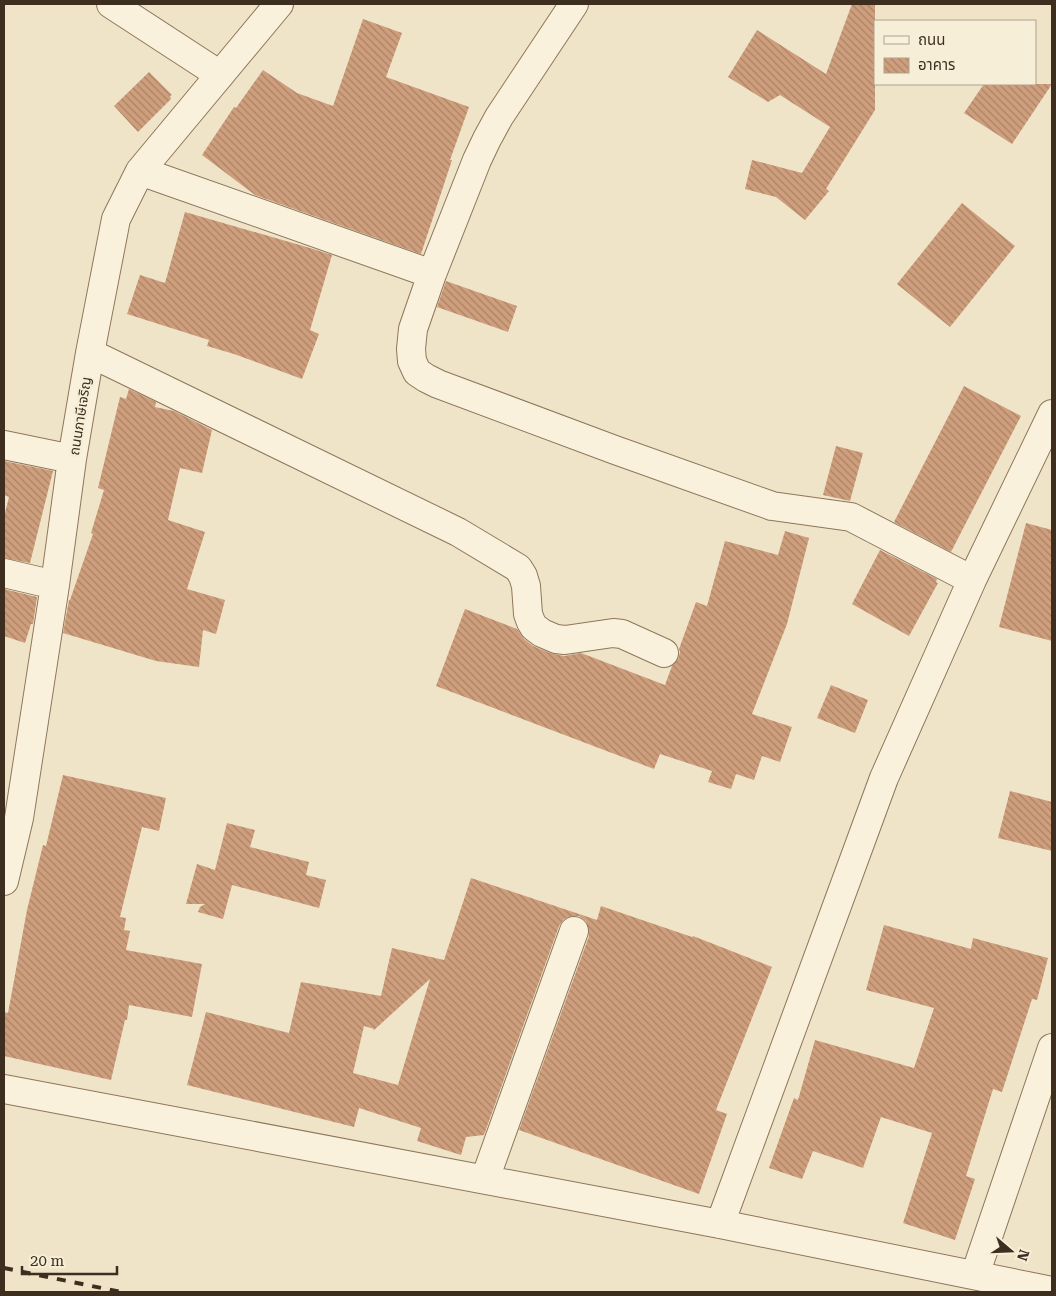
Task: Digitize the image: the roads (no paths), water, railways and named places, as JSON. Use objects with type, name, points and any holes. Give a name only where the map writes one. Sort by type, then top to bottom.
[{"type":"street","points":[[111,4],[220,75]]},
{"type":"street","name":"ถนนภาษีเจริญ","points":[[4,881],[11,817],[55,585],[72,459],[90,352],[116,219],[140,171],[280,4]]},
{"type":"street","points":[[574,4],[500,117],[487,138],[477,160],[432,274],[413,329],[412,361],[417,372],[438,384],[772,506],[850,517],[972,580]]},
{"type":"street","points":[[140,171],[432,274]]},
{"type":"street","points":[[90,352],[458,532],[518,568],[526,586],[528,614],[531,622],[542,633],[556,639],[565,640],[613,633],[622,634],[664,653]]},
{"type":"street","points":[[720,1224],[884,778],[972,580],[1052,414]]},
{"type":"street","points":[[4,445],[72,459]]},
{"type":"street","points":[[4,573],[55,585]]},
{"type":"street","points":[[485,1179],[574,931]]},
{"type":"street","points":[[975,1275],[1052,1048]]},
{"type":"street","points":[[4,1089],[720,1224],[1052,1291]]},
{"type":"railway","points":[[4,1268],[121,1292]]}]
